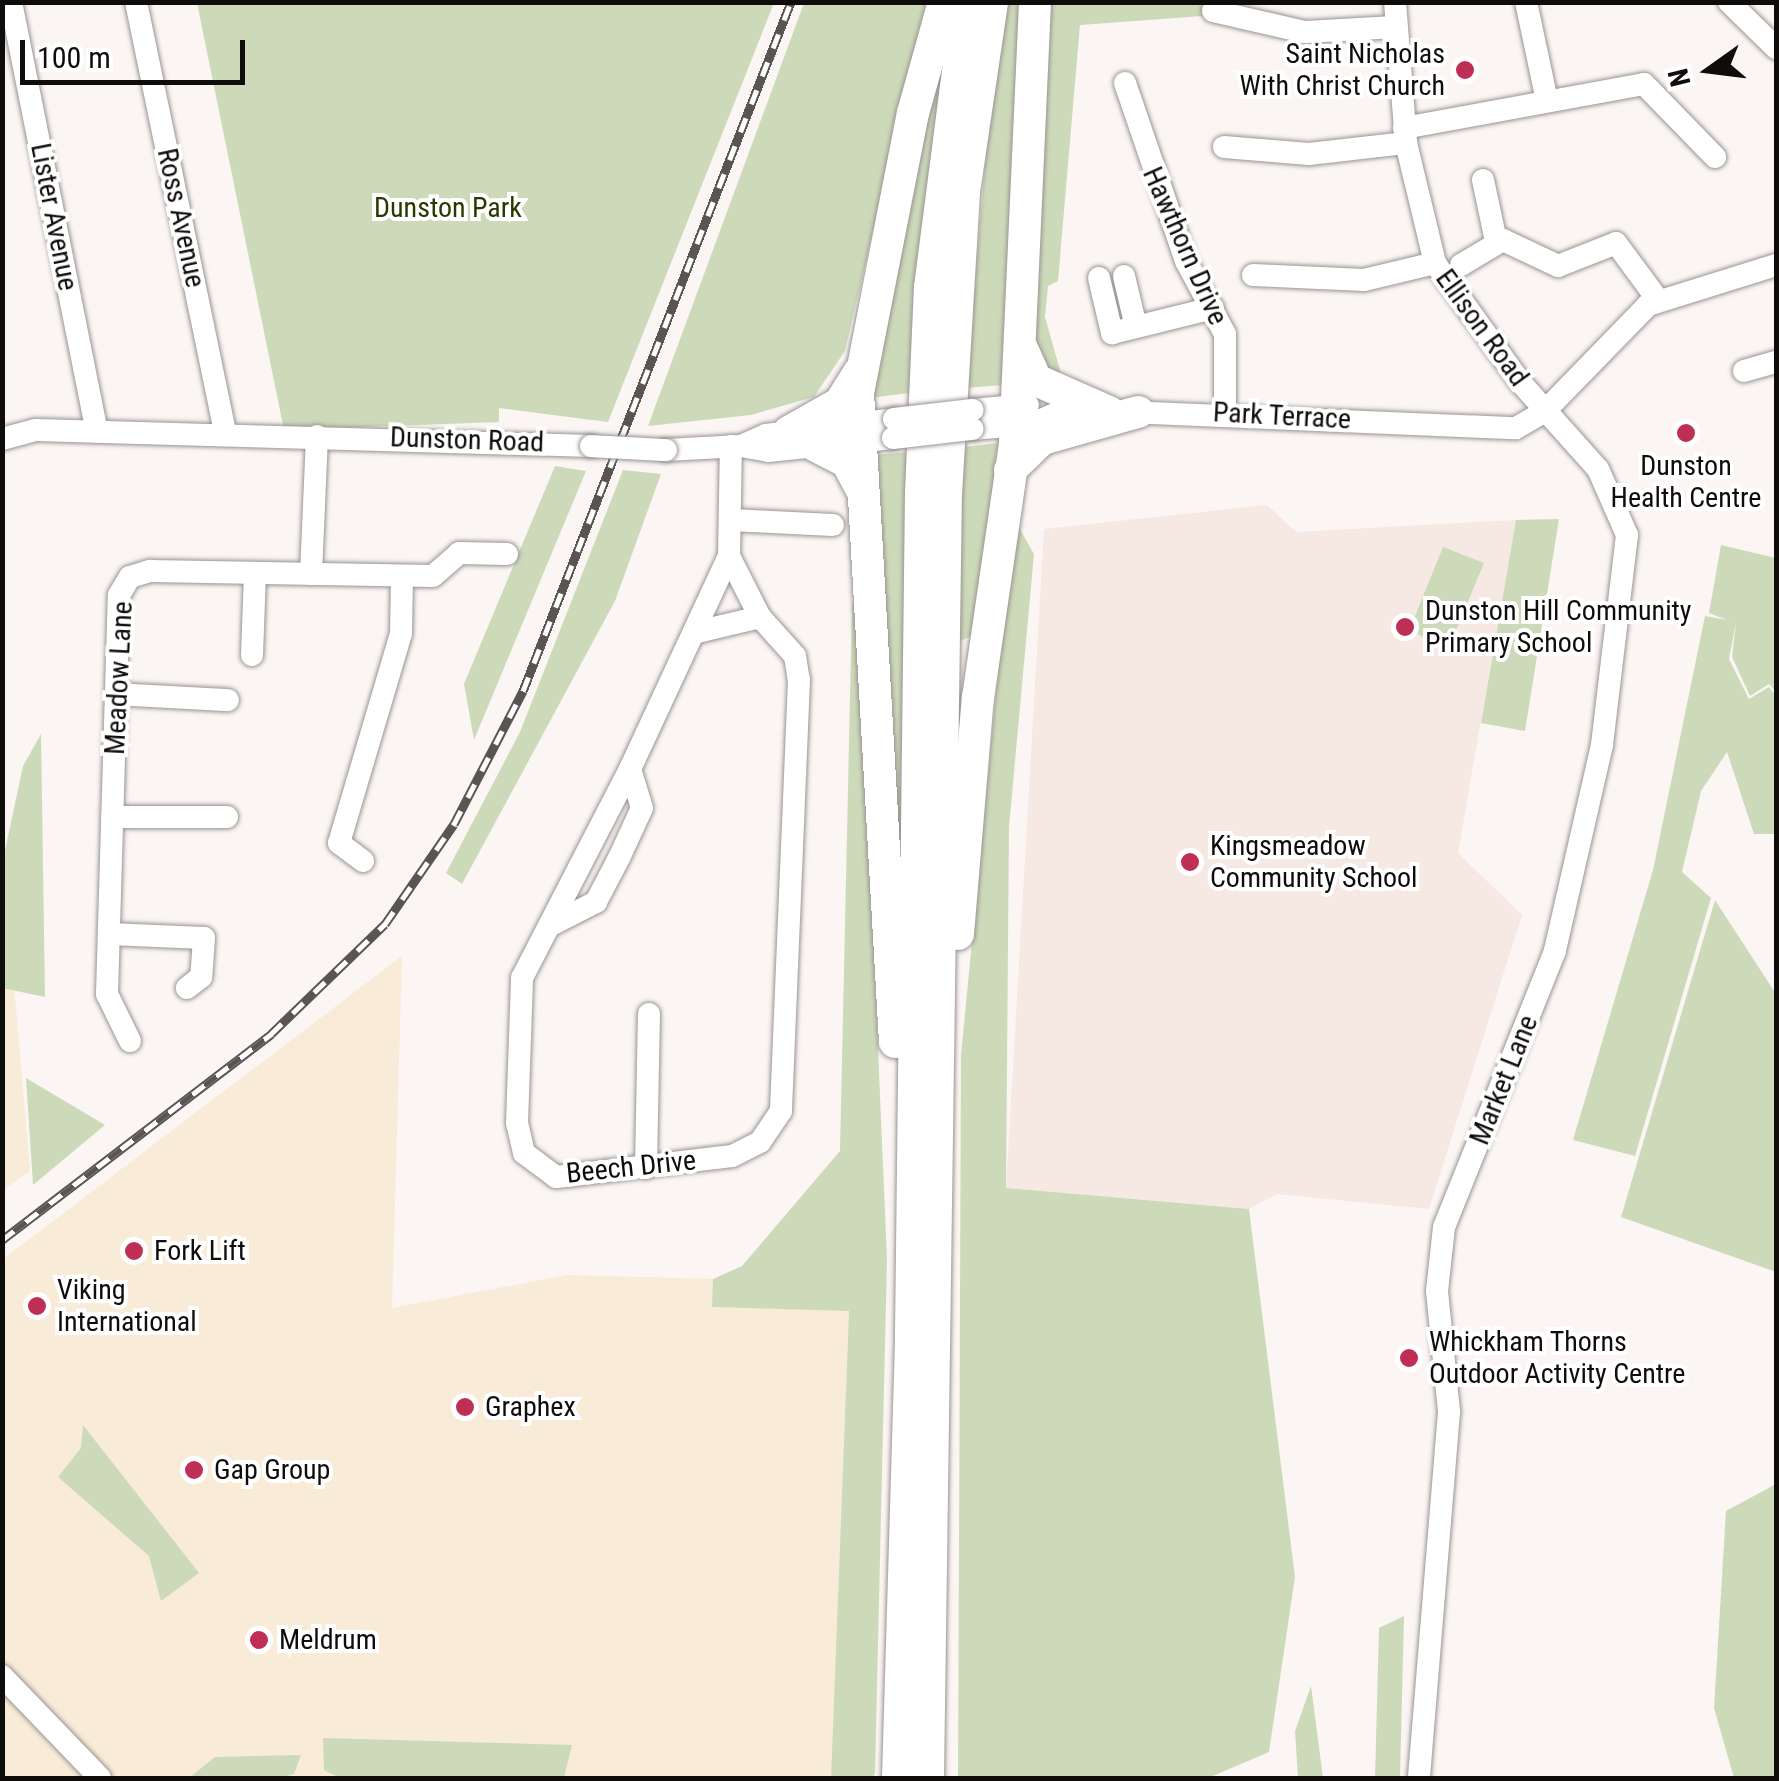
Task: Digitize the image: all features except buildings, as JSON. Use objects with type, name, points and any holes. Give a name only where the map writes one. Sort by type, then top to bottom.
[{"type":"highway","points":[[925,1204],[889,976],[860,432],[862,363],[914,113],[944,2]]},
{"type":"highway","points":[[928,1778],[925,1204],[930,287],[968,2]]},
{"type":"highway","points":[[898,1778],[925,1204],[946,496],[964,192],[992,2]]},
{"type":"highway","points":[[925,1204],[978,698],[1016,416],[1016,320],[1036,2]]},
{"type":"highway","points":[[1016,320],[1023,356],[1036,380],[1124,412]]},
{"type":"highway","points":[[862,363],[840,403],[803,439],[846,462],[864,496]]},
{"type":"highway","points":[[1009,472],[1042,439],[1124,412]]},
{"type":"street","name":"Lister Avenue","points":[[11,2],[97,431]]},
{"type":"street","name":"Ross Avenue","points":[[136,2],[225,433]]},
{"type":"street","name":"Ellison Road","points":[[1395,2],[1405,136],[1435,263],[1545,412]]},
{"type":"street","points":[[1526,2],[1547,101]]},
{"type":"street","points":[[1728,2],[1776,48]]},
{"type":"street","points":[[1214,11],[1305,32],[1395,27]]},
{"type":"street","name":"Hawthorn Drive","points":[[1125,83],[1186,261],[1224,334],[1226,412]]},
{"type":"street","points":[[1224,147],[1309,154],[1405,136],[1547,101],[1644,84],[1715,157]]},
{"type":"street","points":[[1483,180],[1496,241]]},
{"type":"street","points":[[1462,265],[1496,241],[1516,241],[1558,266],[1620,234],[1658,300]]},
{"type":"street","points":[[1253,276],[1364,280],[1435,263]]},
{"type":"street","points":[[1545,412],[1619,331],[1658,300],[1776,265]]},
{"type":"street","points":[[1124,276],[1136,327]]},
{"type":"street","points":[[1099,278],[1112,333],[1213,308]]},
{"type":"street","points":[[1744,371],[1776,362]]},
{"type":"street","name":"Park Terrace","points":[[972,420],[1061,411],[1226,412],[1494,429],[1516,428],[1545,412]]},
{"type":"street","name":"Market Lane","points":[[1419,1778],[1448,1412],[1437,1290],[1444,1227],[1555,951],[1591,804],[1621,608],[1624,516],[1598,469],[1545,412]]},
{"type":"street","name":"Dunston Road","points":[[2,440],[36,430],[193,432],[666,450],[972,420]]},
{"type":"street","points":[[311,574],[317,436]]},
{"type":"street","name":"Beech Drive","points":[[729,556],[760,617],[786,641],[799,680],[782,1112],[760,1142],[732,1156],[556,1177],[524,1153],[517,1123],[522,978],[630,770],[729,556],[736,446]]},
{"type":"street","points":[[731,520],[833,525]]},
{"type":"street","name":"Meadow Lane","points":[[130,1041],[107,994],[119,595],[130,577],[150,571],[433,576],[459,553],[507,554]]},
{"type":"street","points":[[252,656],[255,573]]},
{"type":"street","points":[[362,861],[339,843],[382,713],[380,689],[401,634],[402,576]]},
{"type":"street","points":[[697,632],[760,617]]},
{"type":"street","points":[[116,694],[228,700]]},
{"type":"street","points":[[112,817],[227,817]]},
{"type":"street","points":[[109,934],[204,938],[201,977],[186,988]]},
{"type":"street","points":[[646,1168],[649,1014]]},
{"type":"street","points":[[2,1676],[100,1778]]},
{"type":"shaded area","name":"Kingsmeadow Community School","points":[[1267,505],[1296,532],[1516,520],[1458,853],[1522,915],[1429,1209],[1277,1194],[1249,1209],[1006,1188],[1044,529]]},
{"type":"shaded area","points":[[402,956],[392,1308],[567,1275],[713,1279],[713,1307],[849,1310],[831,1778],[3,1778],[3,1259]]},
{"type":"shaded area","points":[[14,985],[30,1171],[3,1190],[2,986]]},
{"type":"green space","name":"Dunston Park","points":[[197,3],[774,3],[608,422],[499,408],[499,422],[284,430]]},
{"type":"green space","points":[[804,3],[926,3],[845,351],[814,397],[751,415],[648,426]]},
{"type":"green space","points":[[1007,3],[1026,3],[1003,385],[966,388],[987,142]]},
{"type":"green space","points":[[1051,3],[1201,3],[1203,16],[1080,25],[1058,281],[1048,286],[1045,317],[1062,377],[1033,362]]},
{"type":"green space","points":[[947,14],[916,392],[870,398]]},
{"type":"green space","points":[[998,443],[976,634],[958,642],[963,447]]},
{"type":"green space","points":[[911,452],[903,950],[870,455]]},
{"type":"green space","points":[[555,466],[586,471],[474,740],[464,684]]},
{"type":"green space","points":[[623,470],[661,474],[615,601],[462,884],[446,873],[520,732]]},
{"type":"green space","points":[[1013,517],[1034,554],[1009,827],[1006,1188],[1249,1209],[1295,1577],[1269,1752],[1208,1778],[958,1778],[961,1055]]},
{"type":"green space","points":[[1559,519],[1525,731],[1481,723],[1516,520]]},
{"type":"green space","points":[[1721,545],[1776,558],[1776,692],[1769,684],[1750,696],[1732,657],[1736,622],[1729,659],[1749,699],[1769,687],[1776,696],[1776,834],[1754,834],[1727,752],[1701,791],[1682,872],[1711,898],[1635,1156],[1573,1140],[1653,870],[1705,616],[1727,620],[1709,613]]},
{"type":"green space","points":[[1443,547],[1484,563],[1449,647],[1409,631]]},
{"type":"green space","points":[[859,599],[887,1260],[875,1773],[873,1778],[831,1778],[849,1311],[712,1307],[713,1279],[742,1266],[840,1151],[852,605]]},
{"type":"green space","points":[[41,734],[45,997],[2,988],[3,860],[23,766]]},
{"type":"green space","points":[[1715,900],[1776,994],[1776,1272],[1621,1217]]},
{"type":"green space","points":[[26,1078],[105,1125],[33,1185]]},
{"type":"green space","points":[[83,1425],[199,1573],[161,1601],[149,1556],[58,1477],[81,1448]]},
{"type":"green space","points":[[1776,1484],[1776,1778],[1734,1778],[1714,1708],[1726,1511]]},
{"type":"green space","points":[[1404,1616],[1400,1778],[1375,1778],[1379,1628]]},
{"type":"green space","points":[[1311,1686],[1323,1778],[1298,1778],[1295,1731]]},
{"type":"green space","points":[[323,1738],[572,1745],[564,1778],[338,1777],[324,1770]]},
{"type":"green space","points":[[301,1755],[294,1774],[284,1777],[189,1778],[215,1757]]},
{"type":"railway","points":[[2,1240],[271,1034],[385,924],[454,824],[523,691],[791,2]]},
{"type":"place","name":"Saint Nicholas With Christ Church","points":[[1465,70]]},
{"type":"place","name":"Dunston Health Centre","points":[[1686,433]]},
{"type":"place","name":"Dunston Hill Community Primary School","points":[[1405,627]]},
{"type":"place","name":"Kingsmeadow Community School","points":[[1190,862]]},
{"type":"place","name":"Fork Lift","points":[[134,1251]]},
{"type":"place","name":"Viking International","points":[[37,1306]]},
{"type":"place","name":"Whickham Thorns Outdoor Activity Centre","points":[[1409,1358]]},
{"type":"place","name":"Graphex","points":[[465,1407]]},
{"type":"place","name":"Gap Group","points":[[194,1470]]},
{"type":"place","name":"Meldrum","points":[[259,1640]]}]
